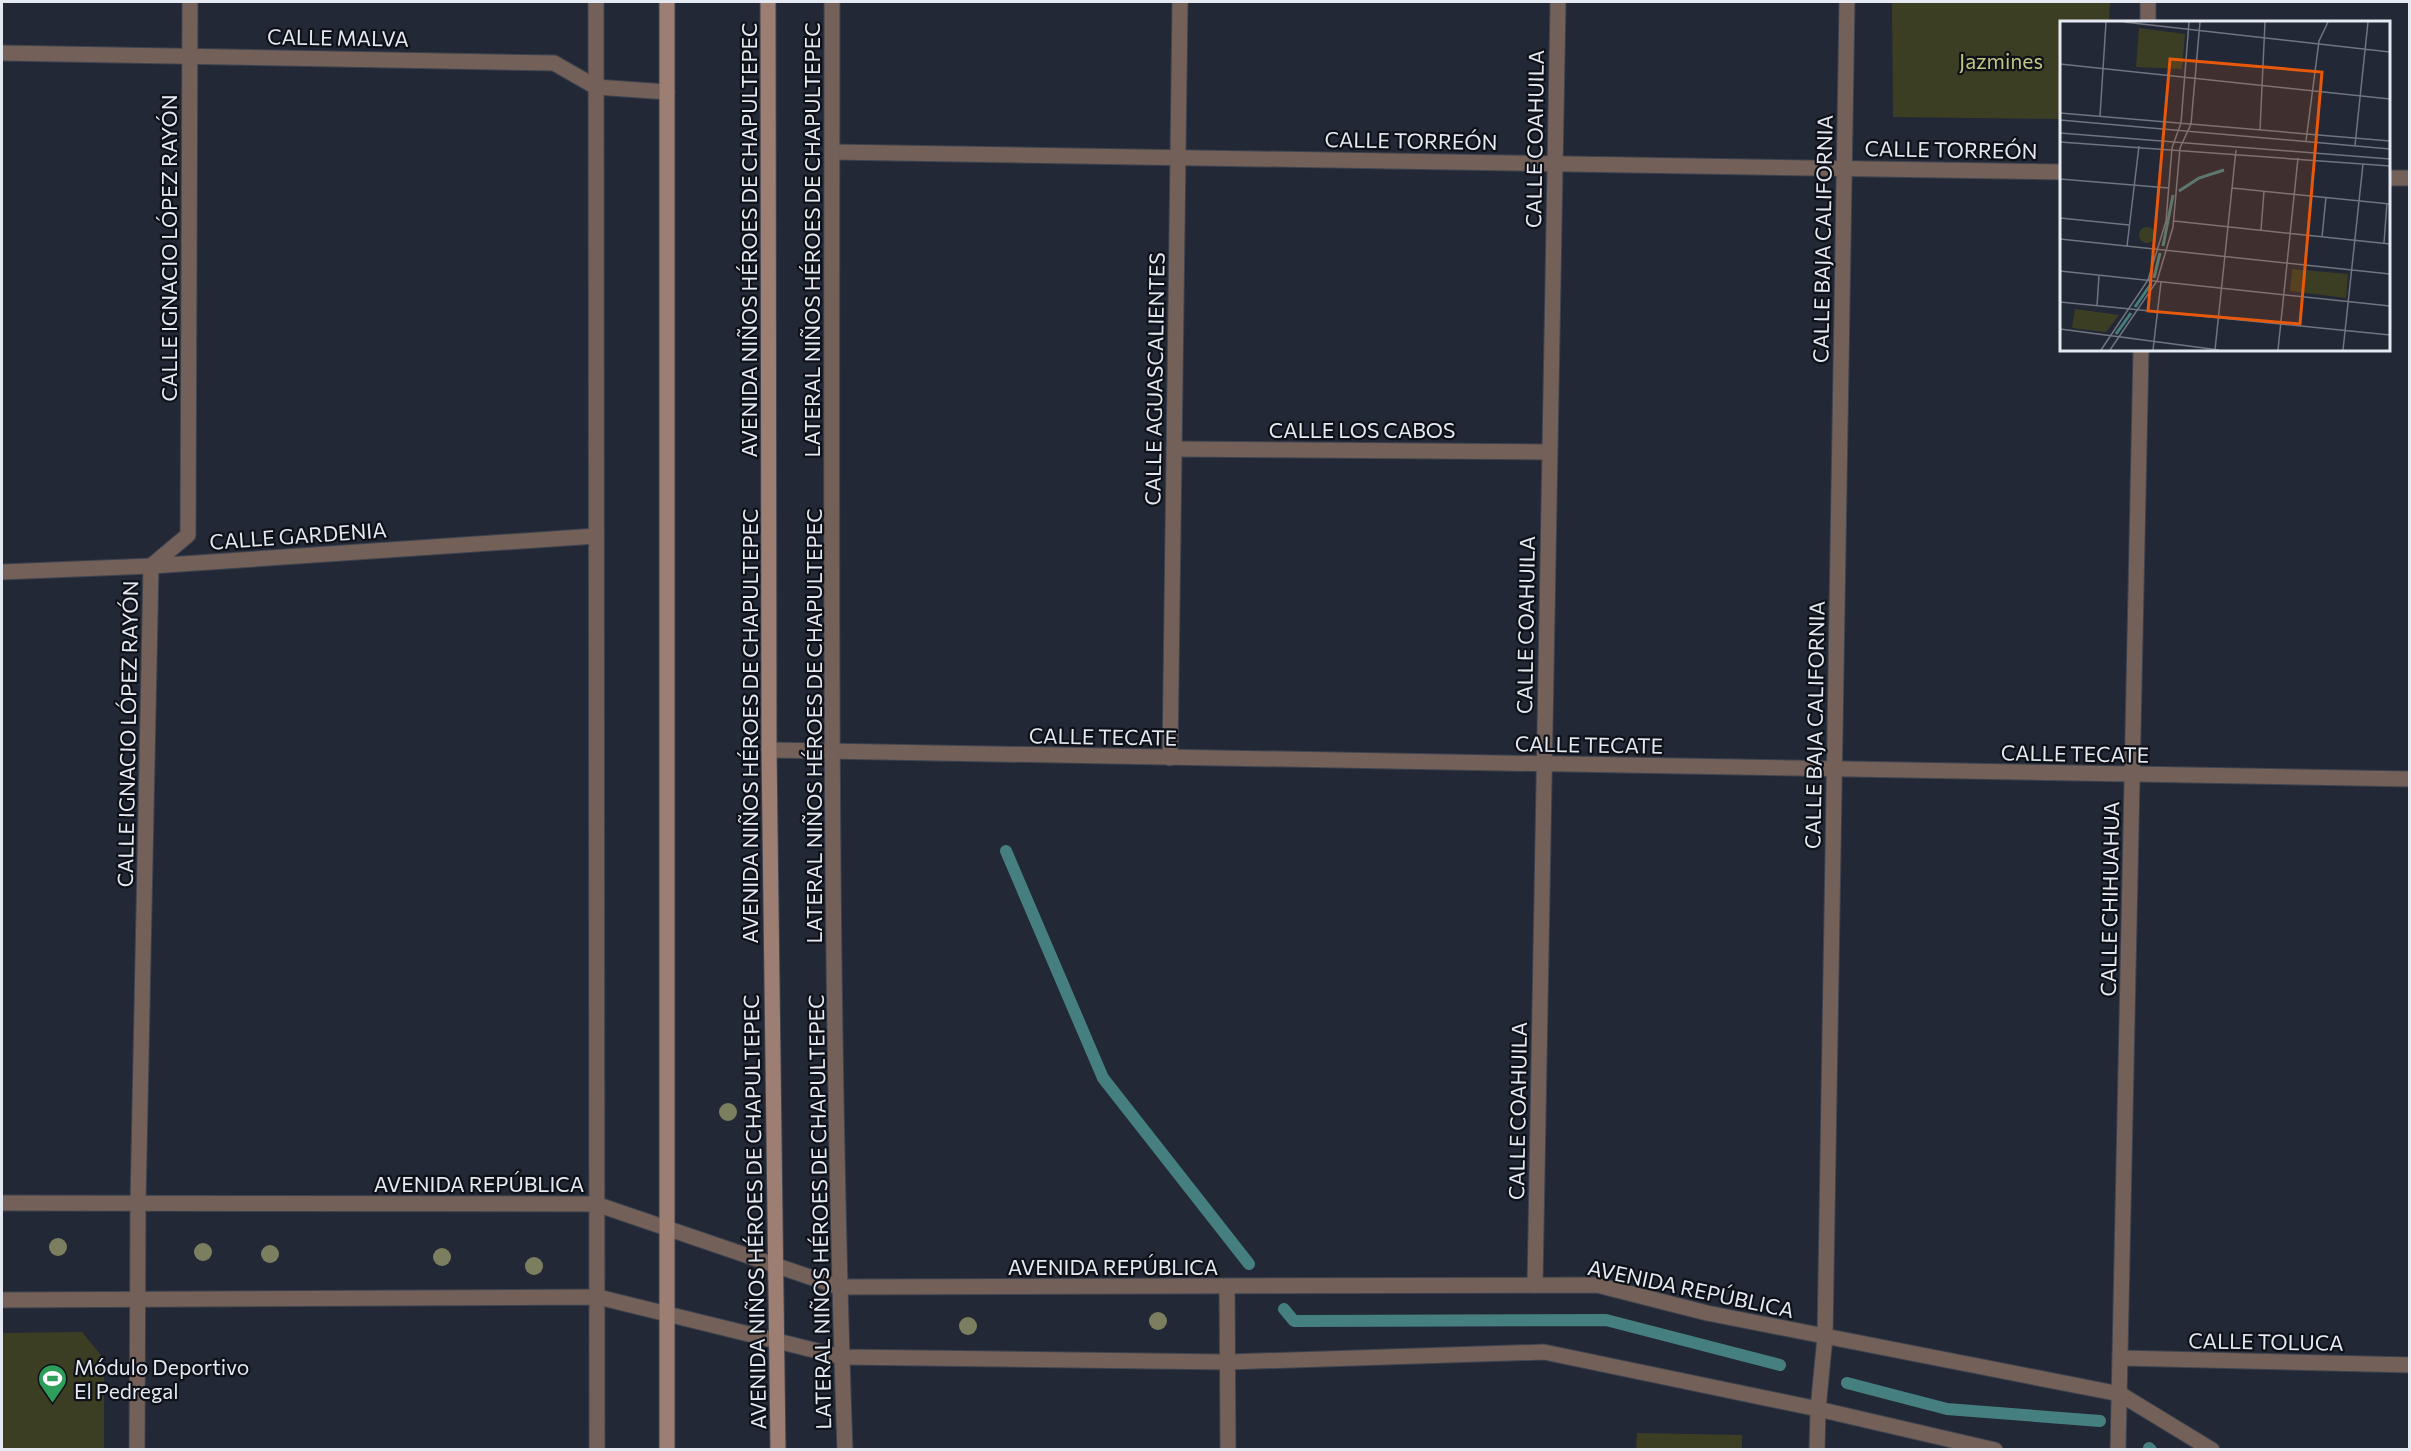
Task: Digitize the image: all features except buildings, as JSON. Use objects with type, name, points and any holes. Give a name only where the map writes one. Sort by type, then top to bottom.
[{"type":"main road","points":[[667,2],[667,1449]]},
{"type":"main road","name":"AVENIDA NIÑOS HÉROES DE CHAPULTEPEC","points":[[768,2],[769,750],[778,1449]]},
{"type":"street","name":"CALLE IGNACIO LÓPEZ RAYÓN","points":[[137,1449],[138,1203],[151,566],[188,535],[190,2]]},
{"type":"street","points":[[596,2],[597,1449]]},
{"type":"street","name":"LATERAL NIÑOS HÉROES DE CHAPULTEPEC","points":[[832,2],[832,752],[839,1287],[845,1449]]},
{"type":"street","name":"CALLE AGUASCALIENTES","points":[[1170,758],[1180,2]]},
{"type":"street","name":"CALLE COAHUILA","points":[[1535,1285],[1558,2]]},
{"type":"street","name":"CALLE BAJA CALIFORNIA","points":[[1817,1449],[1818,1409],[1825,1337],[1847,2]]},
{"type":"street","points":[[2148,2],[2148,21]]},
{"type":"street","name":"CALLE MALVA","points":[[2,53],[554,63],[596,87],[667,92]]},
{"type":"street","name":"CALLE TORREÓN","points":[[832,152],[2060,172]]},
{"type":"street","points":[[2390,178],[2409,178]]},
{"type":"street","name":"CALLE CHIHUAHUA","points":[[2118,1449],[2141,351]]},
{"type":"street","name":"CALLE LOS CABOS","points":[[1174,449],[1550,452]]},
{"type":"street","name":"CALLE GARDENIA","points":[[2,572],[151,566],[596,536]]},
{"type":"street","name":"CALLE TECATE","points":[[769,750],[2409,779]]},
{"type":"street","name":"AVENIDA REPÚBLICA","points":[[2,1203],[596,1204],[839,1287],[1597,1285],[1707,1313],[2120,1394],[2212,1449]]},
{"type":"street","points":[[1227,1287],[1228,1449]]},
{"type":"street","points":[[2,1300],[598,1297],[842,1357],[1227,1362],[1544,1352],[1818,1409],[1995,1449]]},
{"type":"street","name":"CALLE TOLUCA","points":[[2121,1358],[2409,1365]]},
{"type":"green space","name":"Jazmines","points":[[1892,2],[2110,2],[2109,21],[2060,21],[2060,119],[1893,117]]},
{"type":"green space","name":"Módulo Deportivo El Pedregal","points":[[82,1332],[104,1359],[104,1449],[2,1449],[2,1333]]},
{"type":"green space","points":[[1637,1433],[1742,1435],[1742,1449],[1636,1449]]},
{"type":"waterway","points":[[1006,851],[1103,1078],[1249,1264]]},
{"type":"waterway","points":[[1284,1309],[1294,1321],[1606,1320],[1780,1365]]},
{"type":"waterway","points":[[1847,1383],[1947,1409],[2100,1421]]},
{"type":"place","name":"Módulo Deportivo El Pedregal","points":[[53,1404]]}]
